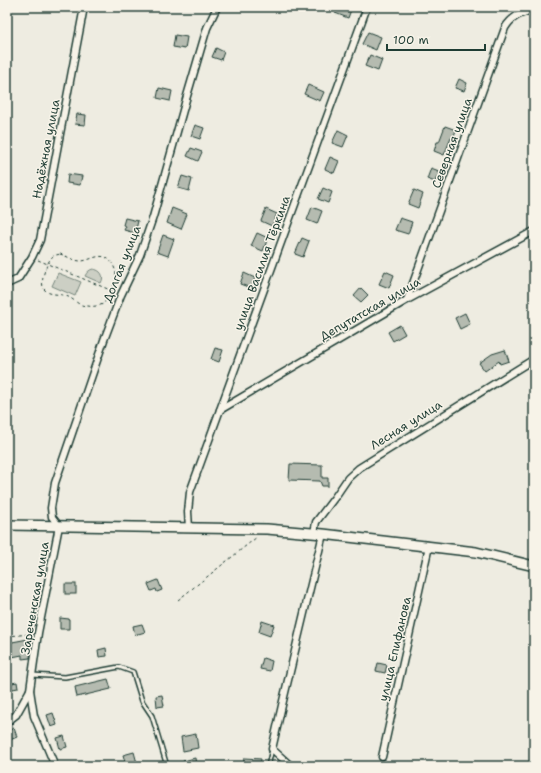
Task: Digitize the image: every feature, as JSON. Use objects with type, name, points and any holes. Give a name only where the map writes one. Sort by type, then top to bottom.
[{"type":"street","name":"Надёжная улица","points":[[7,284],[18,279],[32,258],[40,240],[84,7]]},
{"type":"street","name":"Долгая улица","points":[[59,526],[52,517],[51,508],[55,483],[104,340],[121,295],[140,255],[207,28],[216,7]]},
{"type":"street","name":"улица Василия Тёркина","points":[[189,528],[188,512],[190,492],[367,7]]},
{"type":"street","name":"Северная улица","points":[[407,300],[505,28],[509,20],[534,9]]},
{"type":"street","name":"Депутатская улица","points":[[220,410],[407,300],[534,231]]},
{"type":"street","name":"Лесная улица","points":[[272,749],[319,534],[316,522],[336,497],[348,478],[359,468],[534,359]]},
{"type":"street","points":[[7,525],[267,529],[476,552],[534,566]]},
{"type":"street","name":"Зареченская улица","points":[[55,766],[34,716],[30,690],[38,633],[59,526]]},
{"type":"street","name":"улица Епифанова","points":[[382,757],[429,546]]},
{"type":"street","points":[[7,722],[16,714],[30,690]]},
{"type":"street","points":[[272,749],[291,766]]},
{"type":"lane","points":[[32,676],[64,677],[119,666],[134,672],[142,701],[152,716],[167,766]]},
{"type":"lane","points":[[268,766],[272,749]]},
{"type":"path","points":[[60,254],[76,261],[105,257],[112,263],[116,275],[111,291],[103,304],[98,306],[83,306],[67,296],[47,292],[42,286],[43,276],[50,259],[60,254]]},
{"type":"path","points":[[32,258],[121,295]]},
{"type":"path","points":[[178,600],[267,529]]},
{"type":"path","points":[[7,636],[38,633]]},
{"type":"shaded area","points":[[93,269],[102,274],[103,278],[101,283],[85,276],[88,271]]},
{"type":"shaded area","points":[[58,273],[81,282],[75,296],[52,286]]},
{"type":"building","points":[[338,7],[352,7],[348,18],[335,13]]},
{"type":"building","points":[[368,32],[381,37],[376,50],[362,44]]},
{"type":"building","points":[[175,35],[187,37],[185,49],[173,47]]},
{"type":"building","points":[[216,48],[224,52],[221,60],[212,57]]},
{"type":"building","points":[[370,55],[382,60],[378,71],[365,66]]},
{"type":"building","points":[[459,79],[467,83],[464,91],[455,88]]},
{"type":"building","points":[[308,85],[324,92],[320,101],[304,94]]},
{"type":"building","points":[[159,88],[172,91],[170,101],[157,98]]},
{"type":"building","points":[[77,114],[86,115],[85,125],[75,124]]},
{"type":"building","points":[[195,125],[204,128],[200,139],[191,136]]},
{"type":"building","points":[[445,126],[456,130],[444,155],[434,151]]},
{"type":"building","points":[[338,130],[348,135],[343,147],[332,143]]},
{"type":"building","points":[[191,148],[202,152],[198,161],[187,156]]},
{"type":"building","points":[[330,157],[339,161],[334,173],[325,169]]},
{"type":"building","points":[[431,168],[439,171],[435,182],[427,179]]},
{"type":"building","points":[[68,174],[82,176],[80,185],[67,183]]},
{"type":"building","points":[[182,176],[192,179],[189,191],[178,188]]},
{"type":"building","points":[[323,188],[332,192],[328,203],[318,199]]},
{"type":"building","points":[[414,190],[423,194],[418,208],[408,204]]},
{"type":"building","points":[[312,207],[322,211],[317,224],[307,220]]},
{"type":"building","points":[[172,208],[187,214],[181,229],[167,223]]},
{"type":"building","points":[[266,209],[277,214],[272,226],[261,221]]},
{"type":"building","points":[[125,218],[138,221],[135,233],[124,230],[126,226],[123,225]]},
{"type":"building","points":[[400,218],[412,222],[408,234],[395,230]]},
{"type":"building","points":[[257,233],[268,238],[263,251],[251,246]]},
{"type":"building","points":[[163,235],[174,239],[168,256],[157,252]]},
{"type":"building","points":[[302,238],[309,241],[303,257],[295,254]]},
{"type":"building","points":[[385,271],[394,275],[389,288],[379,284]]},
{"type":"building","points":[[244,273],[255,278],[251,288],[240,284]]},
{"type":"building","points":[[361,288],[368,295],[361,302],[354,296]]},
{"type":"building","points":[[465,313],[470,324],[460,329],[455,318]]},
{"type":"building","points":[[400,325],[405,334],[393,341],[388,332]]},
{"type":"building","points":[[215,348],[223,350],[219,362],[211,359]]},
{"type":"building","points":[[505,350],[509,361],[500,364],[499,361],[485,371],[479,363],[492,354]]},
{"type":"building","points":[[290,464],[322,465],[322,478],[328,478],[328,486],[322,486],[320,481],[289,480]]},
{"type":"building","points":[[158,580],[162,590],[157,592],[156,589],[151,591],[148,584]]},
{"type":"building","points":[[65,584],[76,584],[76,594],[65,594]]},
{"type":"building","points":[[60,618],[69,619],[69,629],[60,629]]},
{"type":"building","points":[[262,621],[274,625],[270,636],[259,632]]},
{"type":"building","points":[[142,624],[145,632],[135,635],[133,626]]},
{"type":"building","points":[[28,639],[31,652],[30,658],[22,659],[22,655],[7,658],[7,643]]},
{"type":"building","points":[[106,648],[107,656],[99,657],[98,650]]},
{"type":"building","points":[[263,658],[272,661],[270,671],[260,669]]},
{"type":"building","points":[[378,663],[387,665],[385,673],[376,671]]},
{"type":"building","points":[[108,679],[111,689],[77,697],[75,687]]},
{"type":"building","points":[[17,682],[18,688],[7,690],[7,684]]},
{"type":"building","points":[[162,695],[164,706],[157,707],[156,696]]},
{"type":"building","points":[[53,713],[57,725],[51,727],[47,715]]},
{"type":"building","points":[[14,728],[17,737],[10,740],[7,731]]},
{"type":"building","points":[[196,734],[198,748],[183,751],[181,737]]},
{"type":"building","points":[[64,736],[67,747],[60,749],[57,738]]},
{"type":"building","points":[[134,752],[137,763],[126,765],[123,755]]},
{"type":"building","points":[[195,758],[196,765],[184,766],[183,761]]},
{"type":"building","points":[[244,758],[261,759],[260,766],[243,766]]}]
